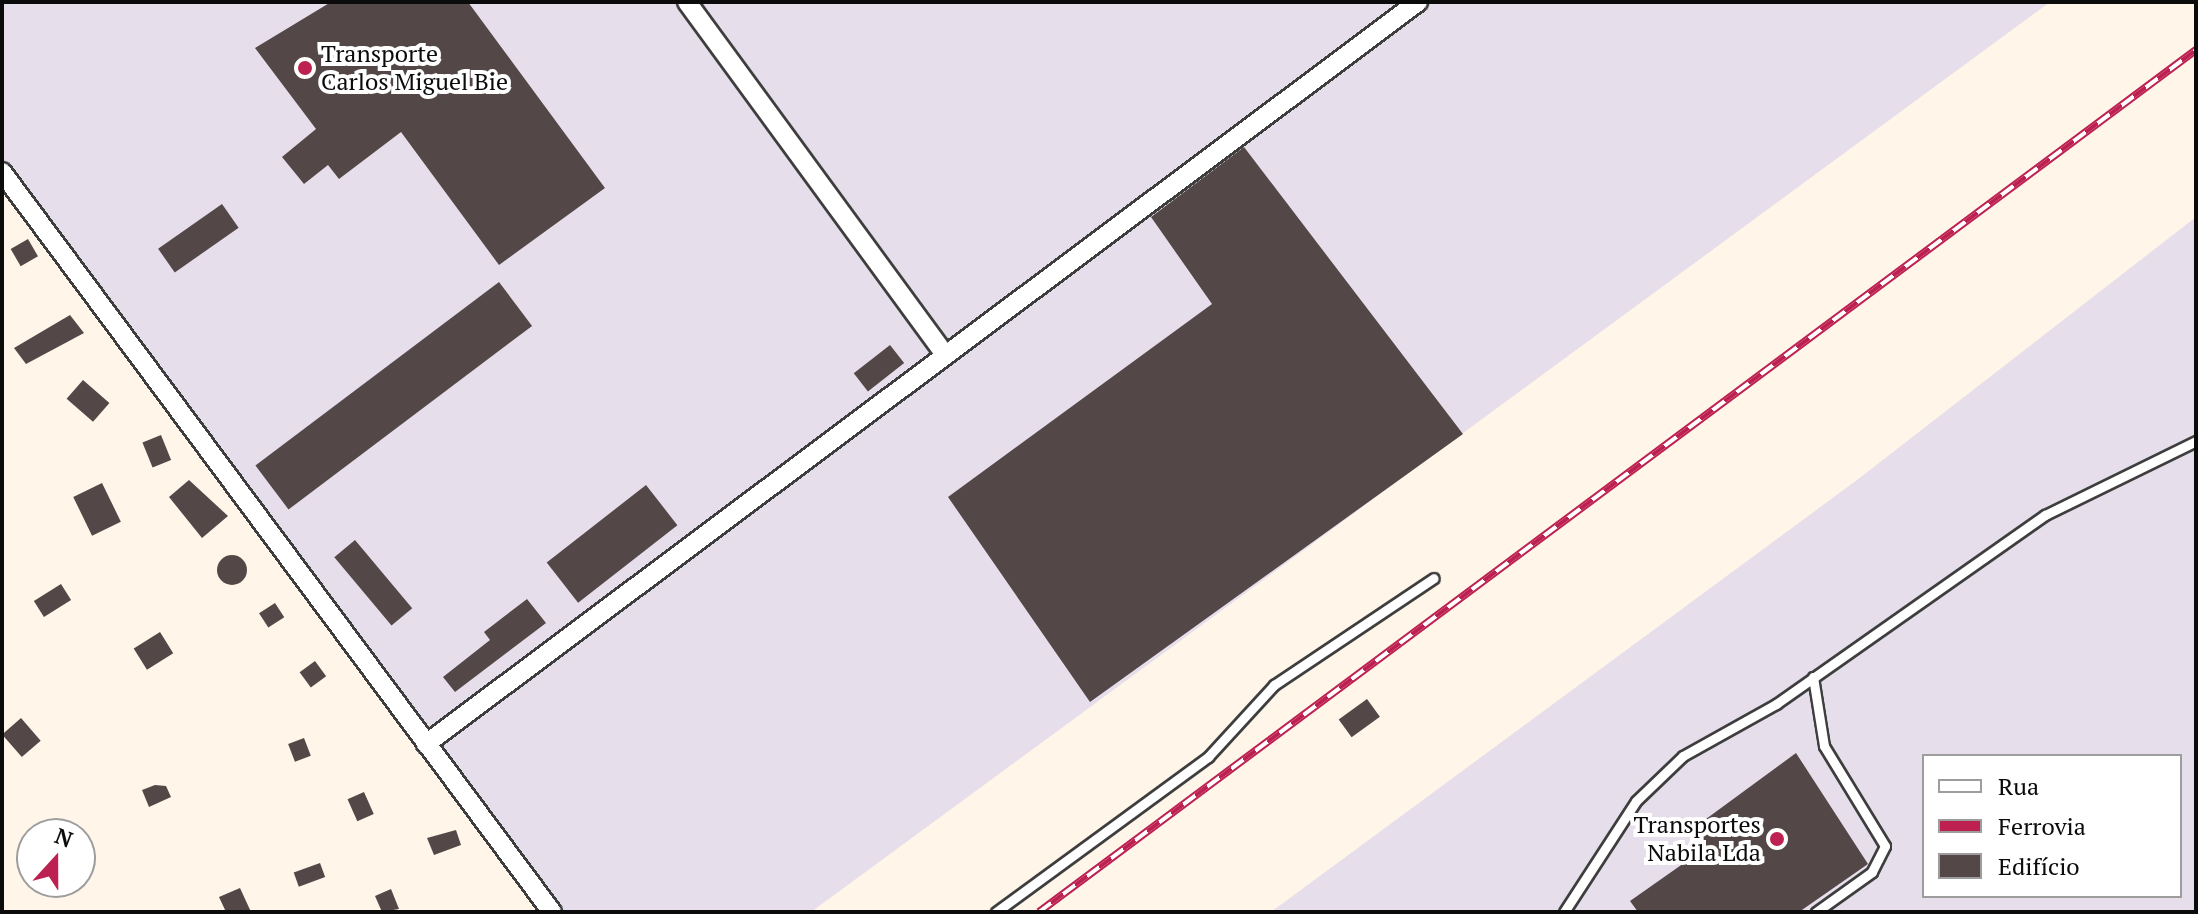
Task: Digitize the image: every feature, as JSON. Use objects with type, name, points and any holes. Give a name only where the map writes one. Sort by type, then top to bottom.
[{"type":"street","points":[[687,2],[945,354]]},
{"type":"street","points":[[426,744],[1418,2]]},
{"type":"street","points":[[2,172],[552,912]]},
{"type":"lane","points":[[1564,912],[1636,801],[1683,756],[1813,677],[2045,515],[2196,441]]},
{"type":"lane","points":[[996,912],[1208,757],[1274,685],[1434,578]]},
{"type":"lane","points":[[1813,677],[1824,746],[1885,846],[1872,872],[1816,912]]},
{"type":"shaded area","points":[[2,2],[2050,2],[811,912],[553,912],[2,169]]},
{"type":"shaded area","points":[[2196,217],[2196,912],[1271,912],[1857,480]]},
{"type":"building","points":[[331,2],[468,2],[605,188],[499,265],[401,132],[339,179],[328,165],[304,184],[282,157],[316,129],[255,48]]},
{"type":"building","points":[[1244,147],[1463,434],[1090,702],[948,497],[1212,304],[1151,217]]},
{"type":"building","points":[[222,204],[239,228],[175,272],[158,249]]},
{"type":"building","points":[[28,239],[38,256],[21,266],[11,249]]},
{"type":"building","points":[[499,282],[532,326],[289,509],[255,466]]},
{"type":"building","points":[[70,315],[84,333],[26,364],[14,348]]},
{"type":"building","points":[[890,345],[904,363],[868,391],[854,373]]},
{"type":"building","points":[[83,380],[109,403],[93,422],[67,399]]},
{"type":"building","points":[[161,435],[171,460],[153,468],[142,442]]},
{"type":"building","points":[[189,480],[228,516],[202,538],[169,497]]},
{"type":"building","points":[[102,483],[121,522],[92,536],[73,497]]},
{"type":"building","points":[[646,485],[677,525],[578,603],[547,563]]},
{"type":"building","points":[[355,540],[412,608],[392,626],[334,557]]},
{"type":"building","points":[[232,555],[243,559],[247,570],[243,581],[232,585],[221,581],[217,570],[221,559]]},
{"type":"building","points":[[61,584],[71,600],[44,617],[34,601]]},
{"type":"building","points":[[527,599],[546,623],[455,692],[443,677],[490,640],[484,632]]},
{"type":"building","points":[[275,603],[284,617],[268,628],[259,613]]},
{"type":"building","points":[[160,632],[173,653],[147,670],[134,648]]},
{"type":"building","points":[[315,661],[326,676],[311,688],[300,672]]},
{"type":"building","points":[[1367,699],[1380,717],[1352,737],[1339,720]]},
{"type":"building","points":[[21,718],[41,741],[22,757],[2,734]]},
{"type":"building","points":[[304,738],[311,756],[295,762],[288,744]]},
{"type":"building","name":"Transportes Nabila Lda","points":[[1796,753],[1868,864],[1799,912],[1638,912],[1630,901],[1704,849],[1691,830]]},
{"type":"building","points":[[155,785],[166,786],[171,797],[149,807],[142,790]]},
{"type":"building","points":[[364,792],[374,814],[357,821],[348,799]]},
{"type":"building","points":[[456,830],[461,845],[434,855],[427,838]]},
{"type":"building","points":[[320,863],[325,877],[299,887],[294,873]]},
{"type":"building","points":[[240,888],[251,912],[226,912],[219,897]]},
{"type":"building","points":[[391,889],[399,909],[382,912],[375,896]]},
{"type":"railway","points":[[1039,912],[2196,50]]},
{"type":"place","name":"Transporte Carlos Miguel Bie","points":[[305,68]]},
{"type":"place","name":"Transportes Nabila Lda","points":[[1777,839]]}]
